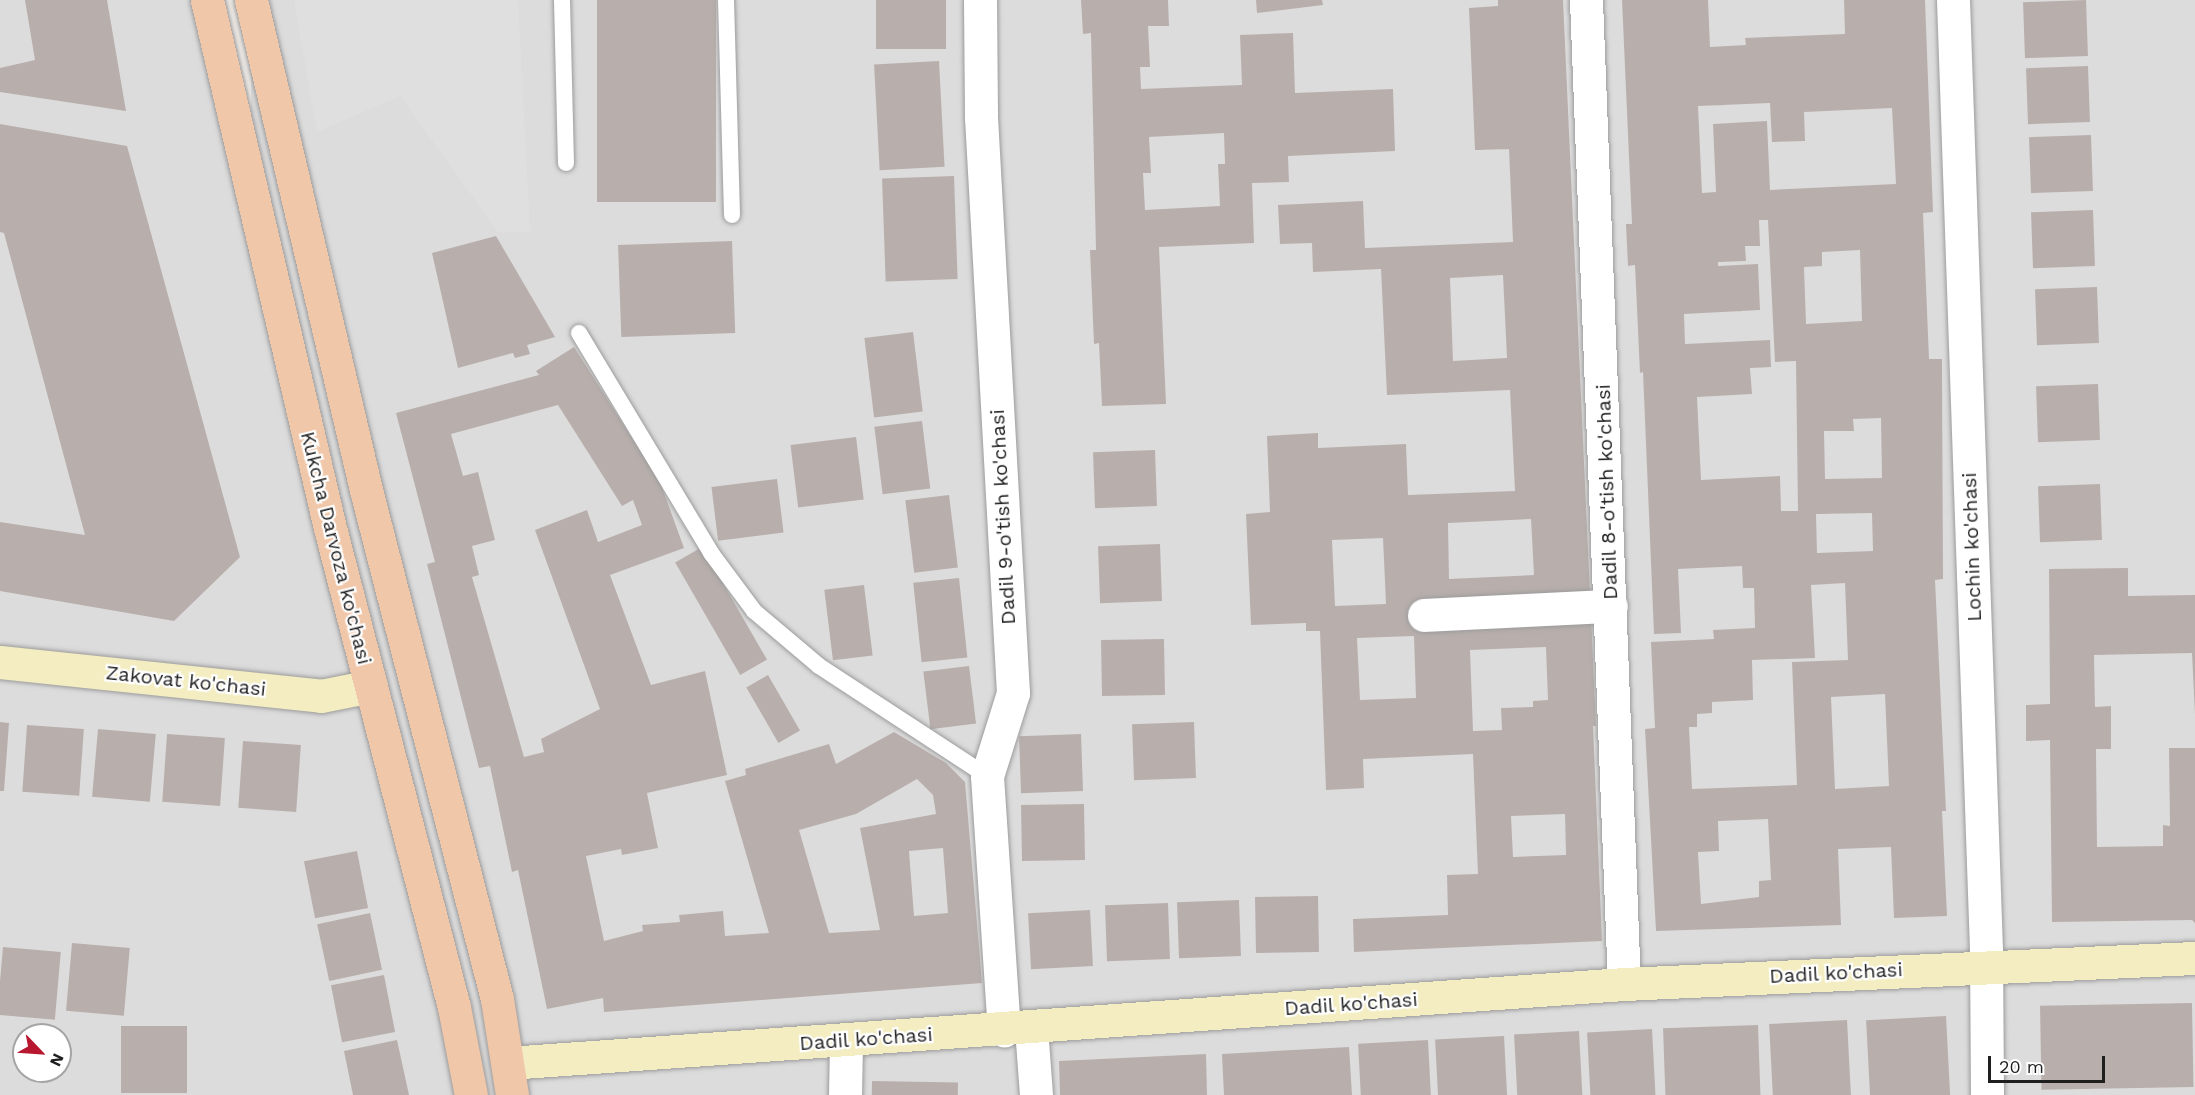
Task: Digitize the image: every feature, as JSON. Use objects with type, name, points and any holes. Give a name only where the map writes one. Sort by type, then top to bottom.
[{"type":"main road","name":"Kukcha Darvoza ko'chasi","points":[[207,0],[330,528],[468,1080]]},
{"type":"main road","points":[[251,0],[414,677],[496,999],[512,1095]]},
{"type":"main road","points":[[371,686],[414,677]]},
{"type":"main road","points":[[468,1080],[508,1063]]},
{"type":"street","name":"Dadil 9-o'tish ko'chasi","points":[[980,0],[981,117],[1013,693],[987,776],[1018,1029],[1036,1095]]},
{"type":"street","name":"Dadil 8-o'tish ko'chasi","points":[[1586,0],[1624,984]]},
{"type":"street","name":"Lochin ko'chasi","points":[[1953,0],[1986,965],[1987,1095]]},
{"type":"street","points":[[1424,615],[1611,606]]},
{"type":"street","name":"Zakovat ko'chasi","points":[[0,662],[321,696],[371,686]]},
{"type":"street","name":"Dadil ko'chasi","points":[[508,1063],[1018,1029],[1624,984],[1986,965],[2195,958]]},
{"type":"street","points":[[845,1095],[846,1041]]},
{"type":"lane","points":[[562,0],[566,163]]},
{"type":"lane","points":[[726,0],[732,215]]},
{"type":"lane","points":[[579,333],[711,553],[754,611],[819,666],[987,776]]},
{"type":"shaded area","points":[[0,0],[207,0],[471,1095],[0,1095]]},
{"type":"shaded area","points":[[251,0],[2195,0],[2195,1095],[251,1095]]},
{"type":"shaded area","points":[[294,0],[518,0],[530,232],[498,232],[400,96],[317,132]]},
{"type":"building","points":[[25,0],[107,0],[126,111],[0,92],[0,68],[35,60]]},
{"type":"building","points":[[597,0],[716,0],[716,202],[597,202]]},
{"type":"building","points":[[876,0],[946,0],[946,49],[876,49]]},
{"type":"building","points":[[1081,0],[1168,0],[1169,26],[1148,26],[1150,67],[1140,67],[1141,89],[1242,85],[1240,35],[1293,33],[1295,93],[1393,89],[1395,151],[1288,156],[1289,182],[1252,183],[1254,243],[1159,247],[1166,404],[1102,406],[1099,343],[1094,344],[1090,250],[1096,250],[1091,33],[1083,34]],"holes":[[[1224,133],[1225,164],[1218,164],[1220,206],[1145,210],[1143,173],[1151,173],[1149,137]]]},
{"type":"building","points":[[1256,0],[1322,0],[1323,5],[1257,13]]},
{"type":"building","points":[[1498,0],[1563,0],[1596,726],[1593,726],[1602,941],[1354,952],[1353,919],[1448,915],[1447,875],[1478,874],[1473,754],[1363,759],[1364,788],[1326,790],[1320,631],[1306,631],[1306,623],[1251,625],[1246,514],[1270,512],[1267,436],[1318,433],[1318,448],[1406,444],[1408,495],[1515,491],[1510,390],[1387,395],[1381,269],[1313,272],[1312,243],[1280,244],[1278,205],[1363,201],[1365,248],[1513,242],[1509,149],[1475,150],[1469,8],[1498,6]],"holes":[[[1503,275],[1507,358],[1453,361],[1450,278]],[[1531,519],[1534,575],[1449,579],[1448,523]],[[1383,538],[1386,604],[1335,606],[1332,540]],[[1414,636],[1416,698],[1360,700],[1357,638]],[[1546,647],[1548,700],[1533,701],[1533,707],[1501,708],[1502,730],[1473,731],[1470,650]],[[1565,814],[1566,855],[1513,857],[1511,816]]]},
{"type":"building","points":[[1622,0],[1708,0],[1710,47],[1746,45],[1745,38],[1845,34],[1844,0],[1925,0],[1933,212],[1923,213],[1929,359],[1942,359],[1943,579],[1935,580],[1946,811],[1942,811],[1947,916],[1894,918],[1891,847],[1838,849],[1841,925],[1656,931],[1645,729],[1655,728],[1651,642],[1714,639],[1713,630],[1755,628],[1754,588],[1743,588],[1742,566],[1678,569],[1681,633],[1654,634],[1643,372],[1640,373],[1635,265],[1628,266],[1626,224],[1632,224]],"holes":[[[1770,103],[1772,142],[1805,141],[1804,112],[1892,108],[1896,184],[1770,190],[1767,121],[1713,124],[1716,192],[1702,193],[1698,106]],[[1759,220],[1768,220],[1775,362],[1796,361],[1798,511],[1781,511],[1780,476],[1701,480],[1697,397],[1752,394],[1750,368],[1771,367],[1770,340],[1685,344],[1684,314],[1760,310],[1758,264],[1718,266],[1718,262],[1746,261],[1745,246],[1760,246]],[[1860,250],[1862,321],[1806,324],[1804,267],[1822,266],[1822,252]],[[1881,418],[1882,478],[1825,479],[1824,431],[1854,431],[1853,419]],[[1872,513],[1873,551],[1817,553],[1816,514]],[[1845,583],[1848,660],[1792,662],[1797,785],[1692,789],[1689,727],[1697,727],[1697,714],[1712,713],[1712,702],[1753,700],[1752,660],[1815,658],[1811,585]],[[1885,694],[1889,786],[1835,789],[1831,697]],[[1768,819],[1771,880],[1759,881],[1759,897],[1701,904],[1698,852],[1719,851],[1718,821]]]},
{"type":"building","points":[[2086,0],[2088,56],[2025,58],[2023,2]]},
{"type":"building","points":[[939,61],[945,167],[880,170],[874,64]]},
{"type":"building","points":[[2088,66],[2090,122],[2028,124],[2026,68]]},
{"type":"building","points":[[0,124],[127,146],[240,557],[174,621],[0,591],[0,522],[85,535],[4,233],[0,232]]},
{"type":"building","points":[[2091,135],[2093,191],[2031,193],[2029,137]]},
{"type":"building","points":[[954,176],[958,279],[886,281],[882,179]]},
{"type":"building","points":[[2093,210],[2095,266],[2033,268],[2031,212]]},
{"type":"building","points":[[496,236],[555,337],[527,345],[530,354],[515,358],[513,353],[458,368],[432,253]]},
{"type":"building","points":[[732,241],[735,333],[621,337],[618,245]]},
{"type":"building","points":[[2097,287],[2099,343],[2037,345],[2035,289]]},
{"type":"building","points":[[913,332],[923,411],[874,417],[864,338]]},
{"type":"building","points":[[574,347],[660,482],[684,548],[610,575],[651,685],[705,671],[727,775],[647,793],[658,848],[622,855],[621,849],[586,856],[604,941],[643,931],[642,925],[680,922],[679,915],[723,911],[725,936],[769,933],[725,781],[746,775],[745,769],[829,744],[836,764],[894,732],[946,763],[965,782],[982,983],[604,1012],[603,998],[547,1009],[518,870],[512,872],[490,766],[479,768],[427,564],[435,562],[396,413],[539,375],[536,371]],"holes":[[[558,405],[622,506],[633,500],[642,525],[598,542],[587,510],[535,530],[600,709],[541,739],[544,752],[524,757],[472,577],[479,575],[472,546],[495,540],[478,472],[463,476],[451,434]],[[917,779],[933,795],[936,814],[860,828],[880,930],[829,933],[799,830],[856,814]],[[943,848],[948,913],[914,916],[909,851]]]},
{"type":"building","points":[[2098,384],[2100,440],[2038,442],[2036,386]]},
{"type":"building","points":[[922,421],[930,488],[883,494],[874,427]]},
{"type":"building","points":[[856,437],[864,500],[798,508],[790,445]]},
{"type":"building","points":[[1155,450],[1157,506],[1095,508],[1093,452]]},
{"type":"building","points":[[777,479],[784,533],[718,541],[711,487]]},
{"type":"building","points":[[2100,484],[2102,540],[2040,542],[2038,486]]},
{"type":"building","points":[[949,495],[958,567],[914,573],[905,500]]},
{"type":"building","points":[[1160,544],[1162,601],[1100,603],[1098,546]]},
{"type":"building","points":[[702,547],[767,660],[740,675],[675,562]]},
{"type":"building","points":[[2128,568],[2128,596],[2195,595],[2195,714],[2192,653],[2094,655],[2095,707],[2111,706],[2111,749],[2096,749],[2097,847],[2163,846],[2163,825],[2170,826],[2169,748],[2195,748],[2195,923],[2192,920],[2052,922],[2050,740],[2026,741],[2026,705],[2050,704],[2049,569]]},
{"type":"building","points":[[959,578],[967,658],[922,662],[913,583]]},
{"type":"building","points":[[864,585],[873,655],[833,660],[824,590]]},
{"type":"building","points":[[1164,639],[1165,695],[1102,696],[1101,640]]},
{"type":"building","points":[[969,666],[976,724],[930,729],[923,672]]},
{"type":"building","points":[[768,675],[800,730],[778,743],[746,688]]},
{"type":"building","points":[[0,722],[9,723],[4,791],[0,791]]},
{"type":"building","points":[[1194,722],[1196,778],[1134,780],[1132,724]]},
{"type":"building","points":[[27,725],[84,729],[79,796],[22,792]]},
{"type":"building","points":[[98,729],[156,734],[150,802],[92,797]]},
{"type":"building","points":[[167,734],[225,738],[220,806],[162,802]]},
{"type":"building","points":[[1081,734],[1083,791],[1021,793],[1019,736]]},
{"type":"building","points":[[243,741],[301,745],[296,812],[238,808]]},
{"type":"building","points":[[1084,804],[1085,860],[1022,861],[1021,805]]},
{"type":"building","points":[[357,851],[368,908],[315,918],[304,861]]},
{"type":"building","points":[[1318,896],[1319,952],[1256,953],[1255,897]]},
{"type":"building","points":[[1239,900],[1241,956],[1179,958],[1177,902]]},
{"type":"building","points":[[1168,903],[1170,959],[1107,961],[1105,905]]},
{"type":"building","points":[[1090,910],[1093,966],[1031,969],[1028,913]]},
{"type":"building","points":[[370,913],[382,970],[329,981],[317,924]]},
{"type":"building","points":[[72,943],[130,948],[124,1016],[66,1011]]},
{"type":"building","points":[[3,947],[61,952],[55,1020],[0,1015]]},
{"type":"building","points":[[384,975],[395,1032],[342,1042],[331,985]]},
{"type":"building","points":[[2192,1003],[2193,1087],[2041,1090],[2040,1006]]},
{"type":"building","points":[[1946,1016],[1950,1095],[1870,1095],[1866,1020]]},
{"type":"building","points":[[1847,1020],[1851,1095],[1773,1095],[1769,1024]]},
{"type":"building","points":[[1758,1025],[1760,1095],[1665,1095],[1663,1028]]},
{"type":"building","points":[[121,1026],[187,1026],[187,1093],[121,1093]]},
{"type":"building","points":[[1652,1029],[1655,1095],[1590,1095],[1587,1032]]},
{"type":"building","points":[[1579,1031],[1582,1095],[1517,1095],[1514,1034]]},
{"type":"building","points":[[1504,1036],[1507,1095],[1438,1095],[1435,1040]]},
{"type":"building","points":[[397,1040],[409,1095],[353,1095],[344,1051]]},
{"type":"building","points":[[1428,1040],[1431,1095],[1361,1095],[1358,1044]]},
{"type":"building","points":[[1349,1047],[1352,1095],[1224,1095],[1222,1054]]},
{"type":"building","points":[[1206,1054],[1207,1095],[1060,1095],[1059,1061]]},
{"type":"building","points":[[872,1081],[958,1083],[958,1095],[872,1095]]}]
